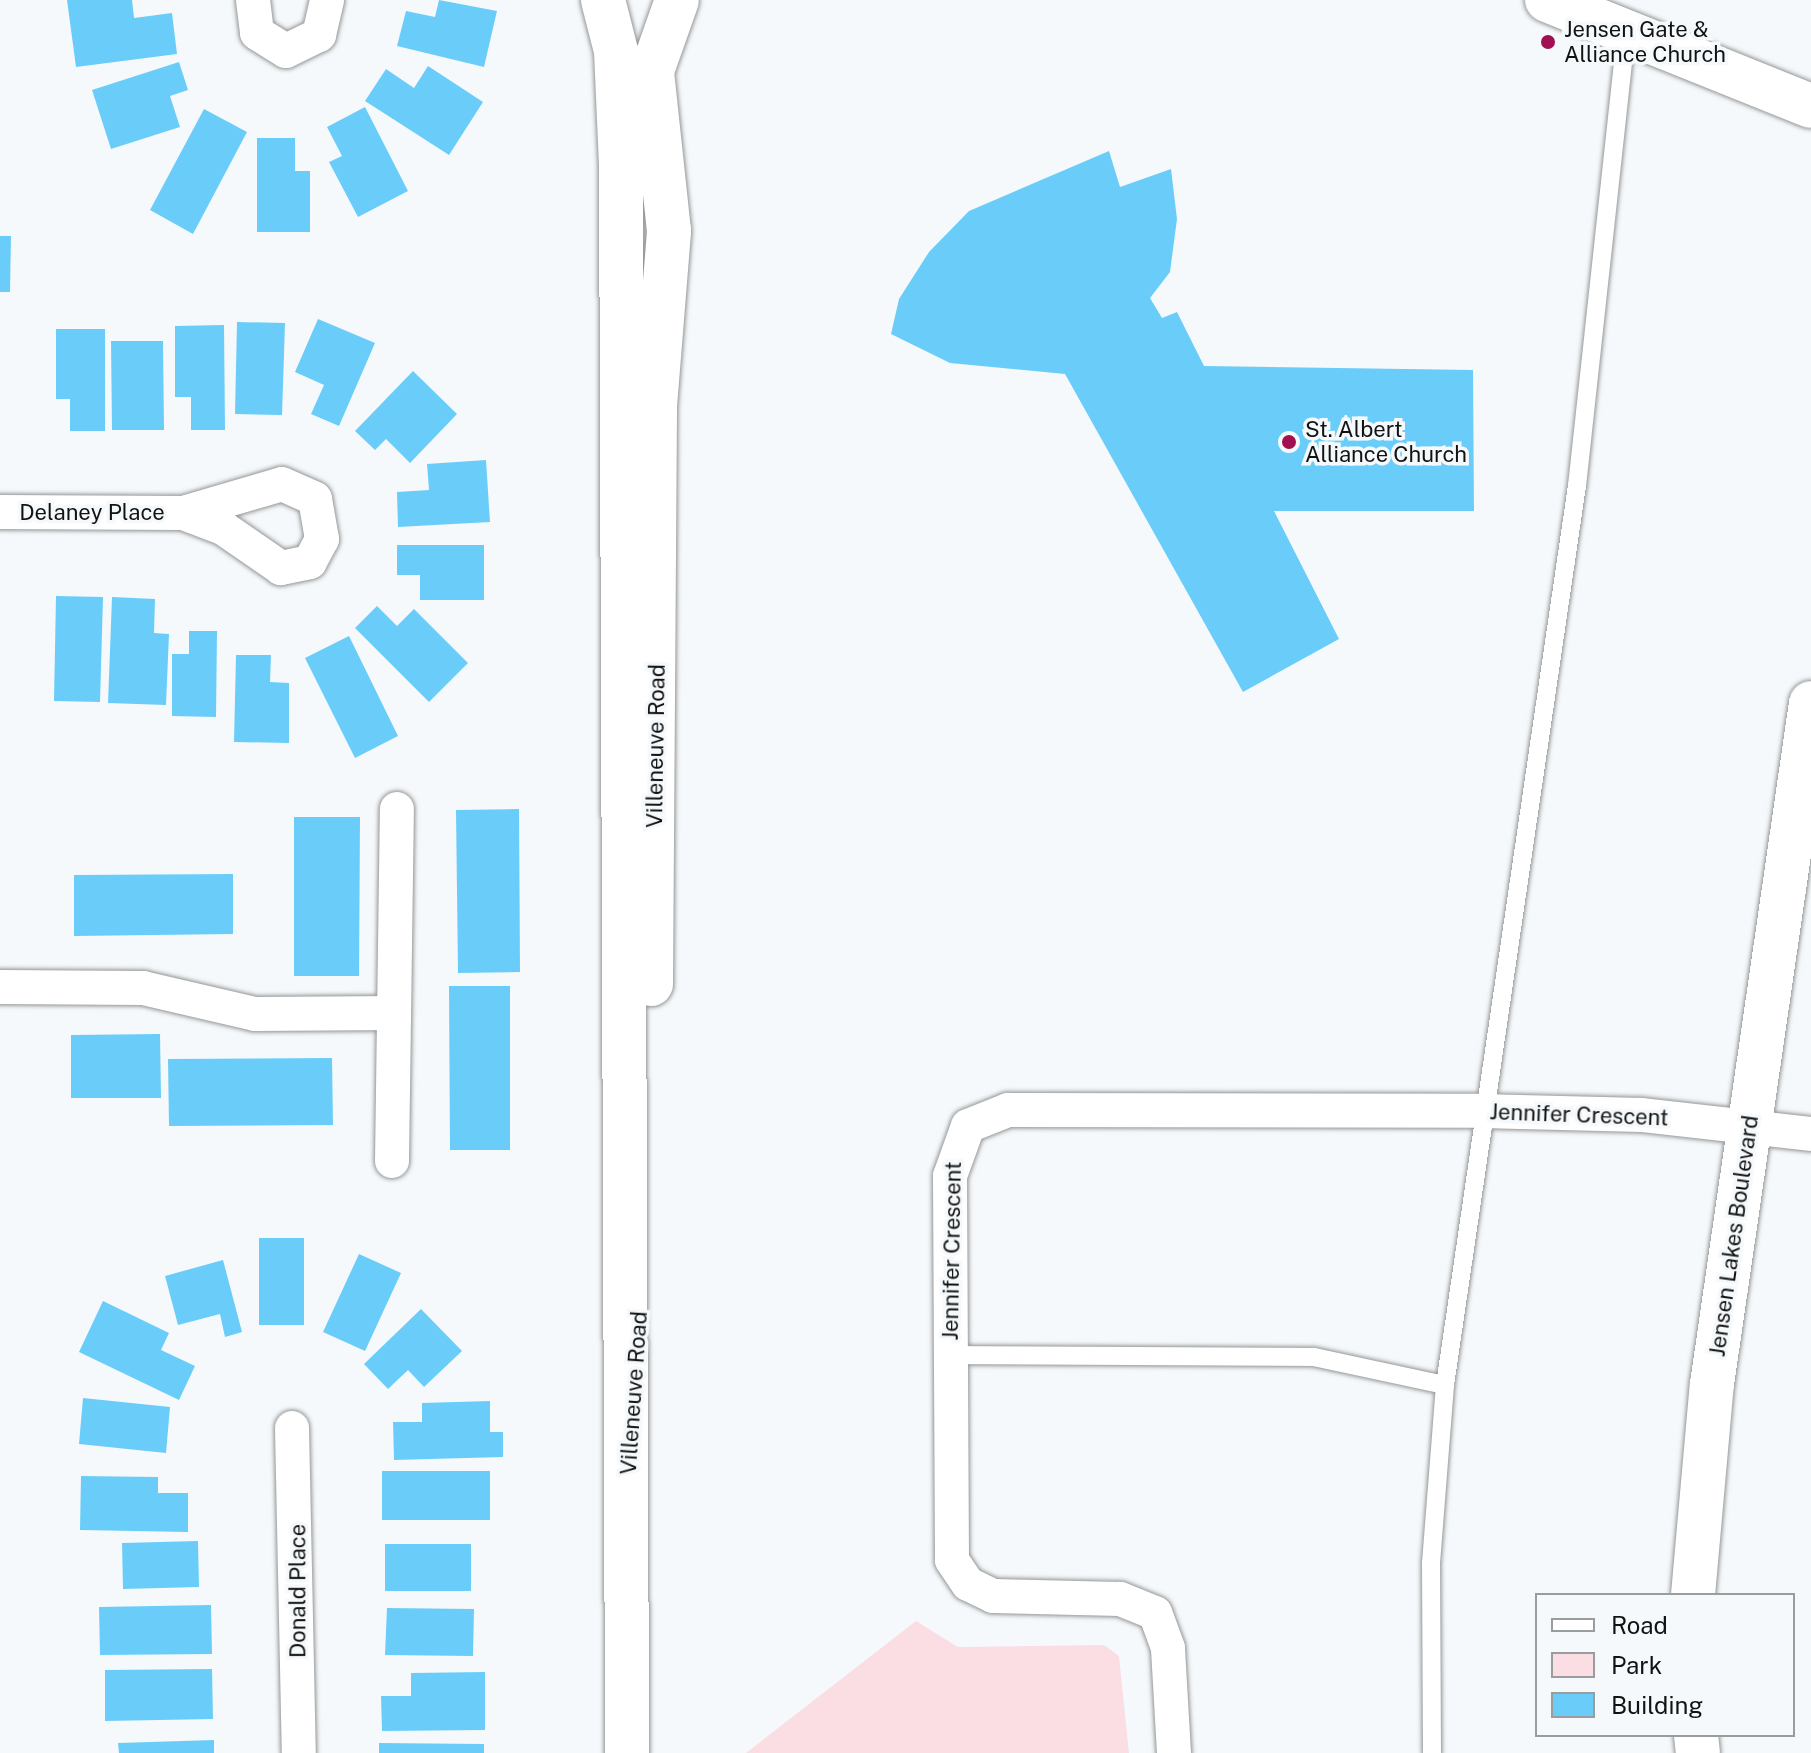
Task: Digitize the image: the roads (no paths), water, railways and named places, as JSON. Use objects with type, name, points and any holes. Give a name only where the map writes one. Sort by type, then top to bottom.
[{"type":"main road","name":"Villeneuve Road","points":[[603,0],[616,51],[621,164],[627,1753]]},
{"type":"main road","name":"Villeneuve Road","points":[[627,1497],[651,983],[655,406],[669,268],[652,71],[677,0]]},
{"type":"main road","points":[[1547,0],[1811,106]]},
{"type":"main road","name":"Jensen Lakes Boulevard","points":[[1693,1593],[1708,1413],[1750,1126],[1798,869],[1811,703]]},
{"type":"street","points":[[253,0],[257,33],[286,51],[319,35],[327,0]]},
{"type":"street","name":"Delaney Place","points":[[0,512],[183,513]]},
{"type":"street","points":[[392,1161],[397,809]]},
{"type":"street","points":[[0,987],[158,990],[242,1013],[394,1013]]},
{"type":"street","name":"Jennifer Crescent","points":[[1174,1753],[1168,1648],[1155,1613],[1134,1601],[993,1596],[959,1574],[950,1545],[952,1159],[978,1118],[1008,1110],[1485,1111],[1750,1126],[1811,1134]]},
{"type":"street","name":"Donald Place","points":[[292,1428],[299,1753]]},
{"type":"lane","points":[[1432,1753],[1431,1563],[1445,1385],[1577,486],[1626,30]]},
{"type":"lane","points":[[950,1355],[1314,1357],[1445,1385]]},
{"type":"place","name":"Jensen Gate & Alliance Church","points":[[1548,42]]},
{"type":"place","name":"St. Albert Alliance Church","points":[[1289,442]]}]
